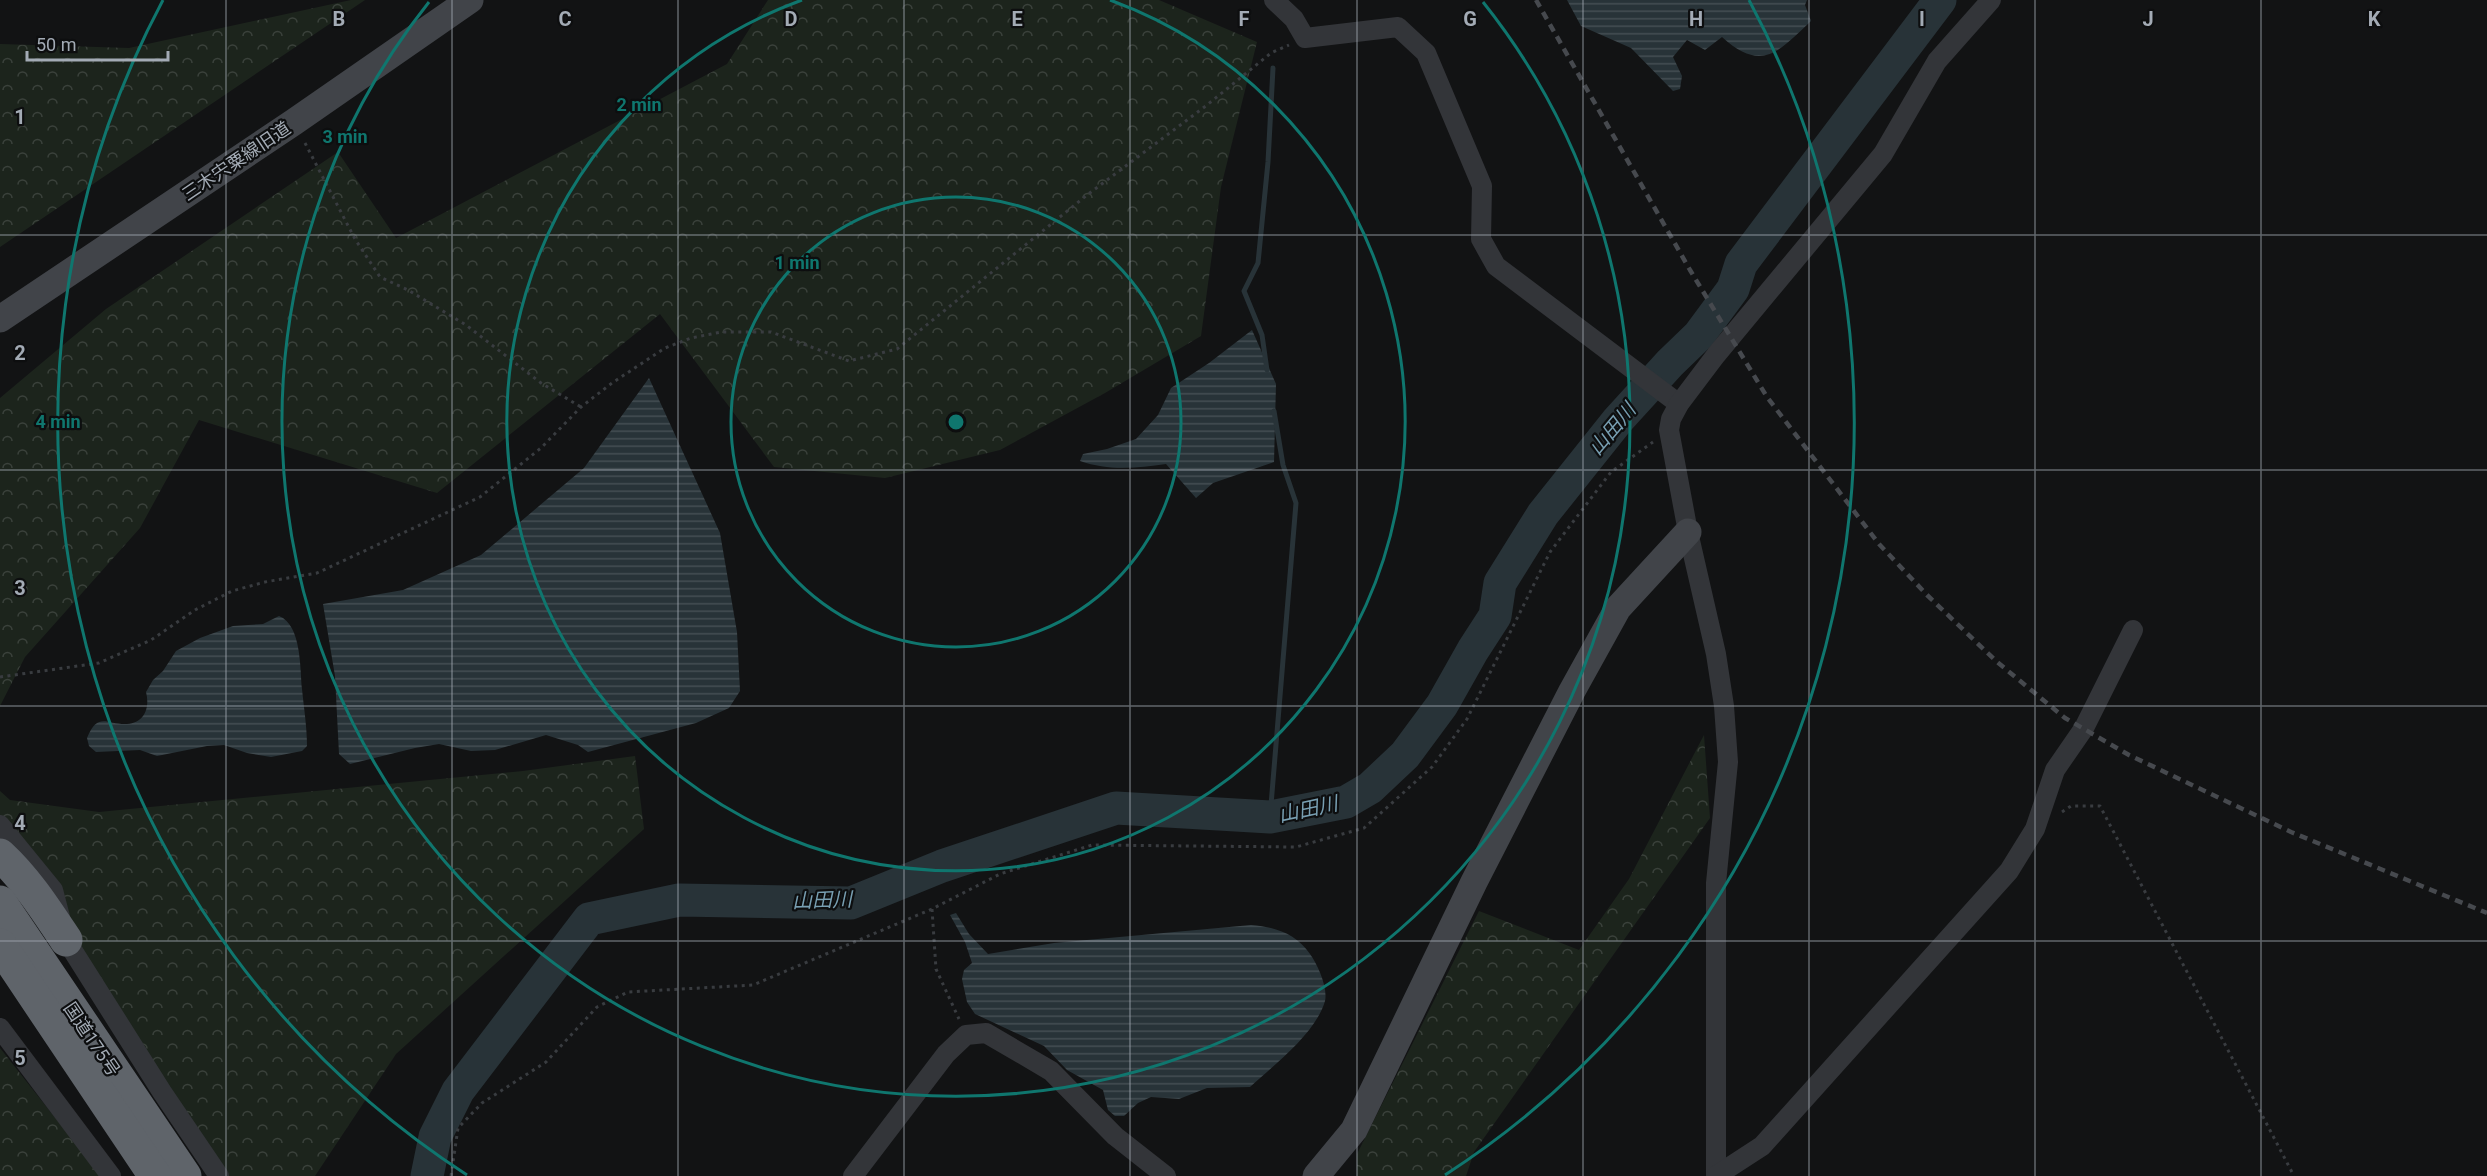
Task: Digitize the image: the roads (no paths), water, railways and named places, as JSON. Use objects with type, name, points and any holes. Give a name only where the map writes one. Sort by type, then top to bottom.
[{"type":"highway","points":[[0,855],[14,867],[39,899],[66,940]]},
{"type":"highway","name":"国道175号","points":[[0,902],[185,1176]]},
{"type":"highway","name":"国道175号","points":[[0,945],[154,1176]]},
{"type":"highway","points":[[37,1001],[44,1042],[129,1176]]},
{"type":"street","name":"三木宍粟線旧道","points":[[0,319],[294,122],[470,0]]},
{"type":"street","points":[[1274,0],[1294,19],[1305,38],[1398,27],[1409,36],[1426,53],[1482,186],[1481,239],[1496,266],[1679,404]]},
{"type":"street","points":[[1716,1176],[1716,883],[1728,762],[1724,706],[1716,654],[1688,532],[1669,430],[1671,419],[1679,404],[1716,355],[1883,154],[1937,61],[1991,0]]},
{"type":"street","points":[[1316,1176],[1354,1130],[1474,882],[1572,691],[1618,608],[1688,532]]},
{"type":"street","points":[[1716,1176],[1762,1146],[2009,871],[2035,829],[2055,770],[2084,728],[2133,630]]},
{"type":"street","points":[[0,825],[53,890],[66,940],[162,1092],[219,1176]]},
{"type":"street","points":[[0,1028],[111,1176]]},
{"type":"street","points":[[853,1176],[946,1054],[966,1035],[986,1034],[1051,1071],[1115,1136],[1166,1176]]},
{"type":"waterway","name":"山田川","points":[[427,1176],[435,1137],[458,1091],[589,919],[679,900],[851,903],[942,866],[1116,808],[1270,817],[1346,802],[1370,788],[1405,755],[1442,705],[1495,616],[1500,583],[1543,514],[1618,420],[1699,335],[1733,289],[1741,264],[1940,0]]},
{"type":"waterway","points":[[1267,370],[1262,335],[1244,291],[1258,263],[1268,162],[1273,68]]},
{"type":"waterway","points":[[1270,817],[1296,503],[1283,465],[1274,411]]},
{"type":"railway","points":[[1536,0],[1690,270],[1767,397],[1879,544],[1927,595],[1996,661],[2065,718],[2129,755],[2291,832],[2487,913]]}]
